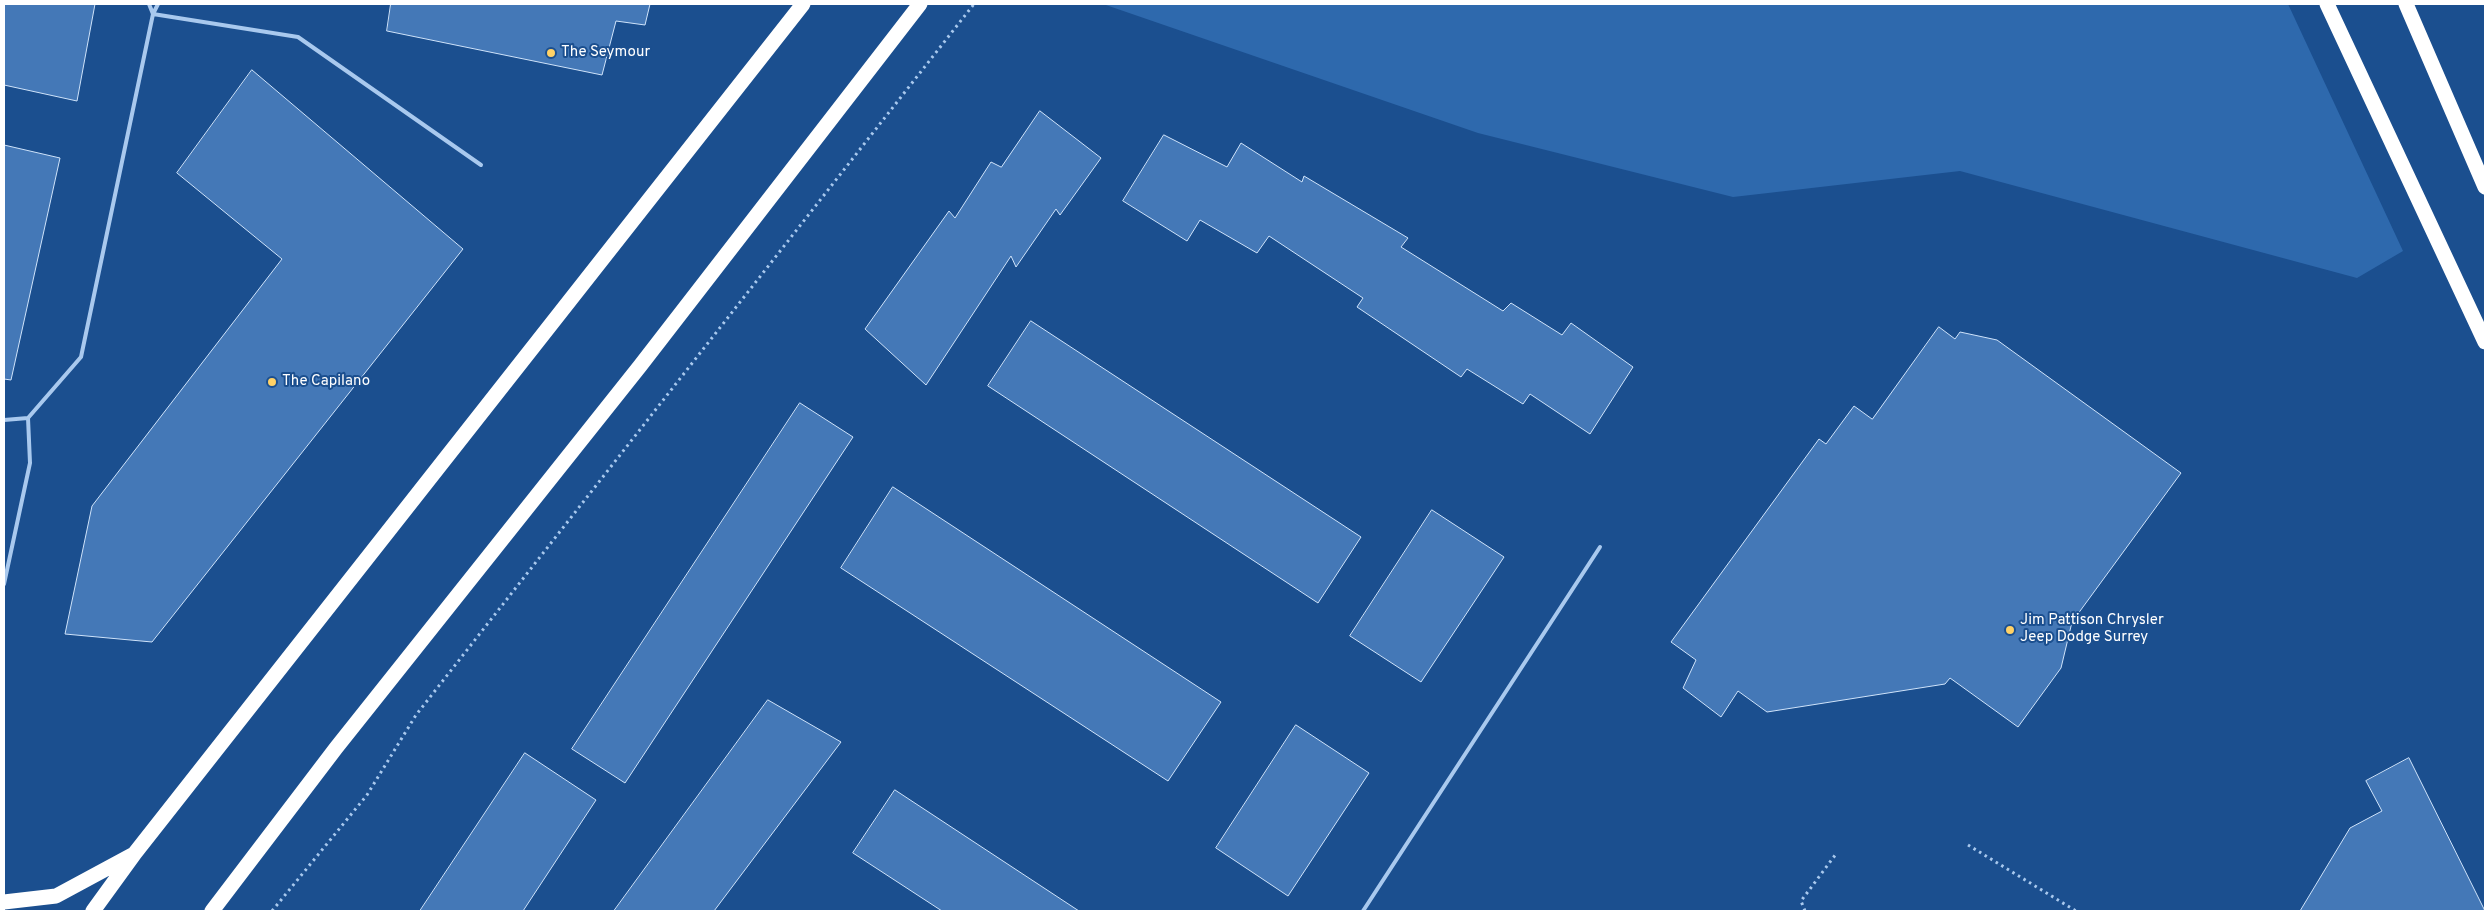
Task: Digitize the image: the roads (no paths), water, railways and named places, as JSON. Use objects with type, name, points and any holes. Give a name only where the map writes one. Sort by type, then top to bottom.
[{"type":"highway","points":[[93,911],[135,853],[803,4]]},
{"type":"highway","points":[[212,911],[336,748],[640,366],[920,4]]},
{"type":"highway","points":[[2327,4],[2485,342]]},
{"type":"highway","points":[[2406,4],[2485,187]]},
{"type":"highway","points":[[4,902],[56,896],[135,853]]},
{"type":"lane","points":[[149,4],[153,14]]},
{"type":"lane","points":[[4,584],[30,463],[28,418],[81,357],[153,14],[158,4]]},
{"type":"lane","points":[[153,14],[298,37],[481,165]]},
{"type":"lane","points":[[4,420],[28,418]]},
{"type":"lane","points":[[1363,911],[1600,547]]},
{"type":"place","name":"The Seymour","points":[[551,53]]},
{"type":"place","name":"The Capilano","points":[[272,382]]},
{"type":"place","name":"Jim Pattison Chrysler Jeep Dodge Surrey","points":[[2010,630]]}]
